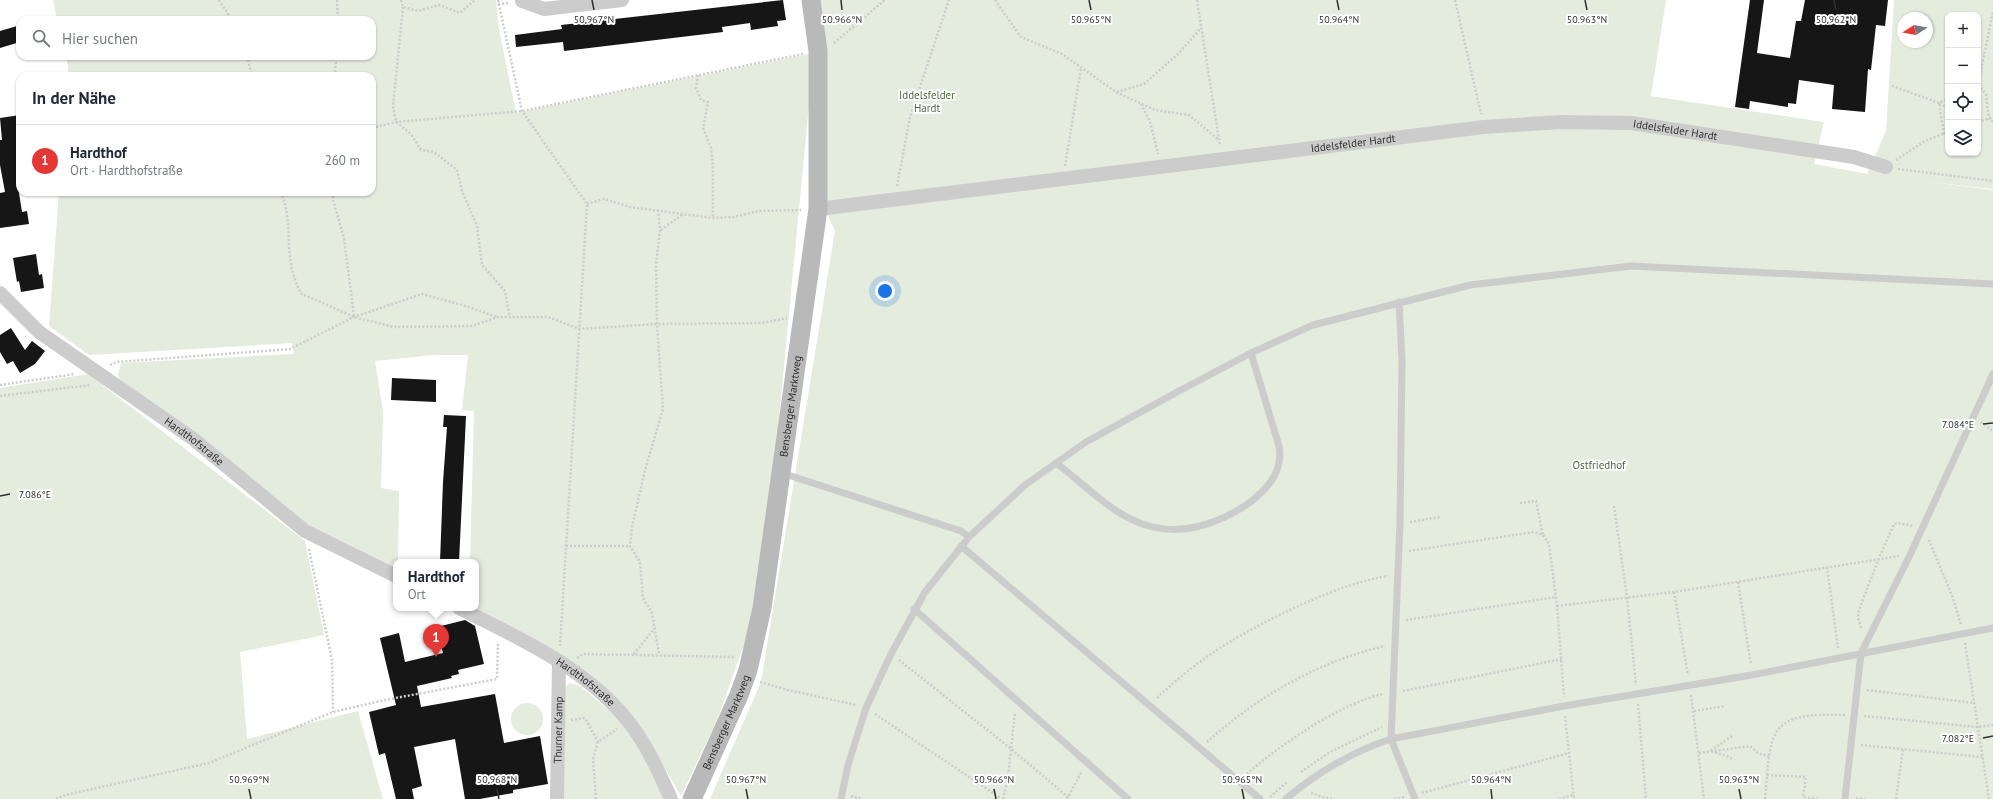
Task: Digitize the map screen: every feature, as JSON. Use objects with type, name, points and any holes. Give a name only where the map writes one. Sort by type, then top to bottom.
[{"type":"street","points":[[522,1],[544,9],[558,4],[622,0]]},
{"type":"street","name":"Bensberger Marktweg","points":[[692,799],[739,695],[748,670],[762,608],[818,209],[818,51],[811,0]]},
{"type":"street","name":"Iddelsfelder Hardt","points":[[818,209],[1222,158],[1484,127],[1560,122],[1631,123],[1841,154],[1886,167]]},
{"type":"street","name":"Hardthofstraße","points":[[0,293],[39,332],[192,438],[305,530],[393,574]]},
{"type":"street","name":"Hardthofstraße","points":[[465,611],[562,663],[597,690],[628,721],[657,765],[671,799]]},
{"type":"street","name":"Thurner Kamp","points":[[557,799],[558,718],[562,663]]},
{"type":"lane","points":[[841,799],[848,765],[866,708],[891,654],[914,609],[925,592],[961,546],[1025,486],[1086,442],[1133,415],[1251,354],[1313,325],[1470,285],[1631,266],[1993,284]]},
{"type":"lane","points":[[1399,302],[1402,360],[1400,523],[1391,739],[1414,797]]},
{"type":"lane","points":[[1056,463],[1127,518],[1157,529],[1176,531],[1208,524],[1242,508],[1269,484],[1277,473],[1281,456],[1251,354]]},
{"type":"lane","points":[[1846,799],[1861,653],[1910,555],[1993,374]]},
{"type":"lane","points":[[780,473],[961,531],[969,538]]},
{"type":"lane","points":[[961,546],[1260,799]]},
{"type":"lane","points":[[914,609],[1128,799]]},
{"type":"lane","points":[[1286,799],[1299,788],[1349,757],[1391,739],[1564,706],[1752,675],[1993,628]]},
{"type":"path","points":[[219,0],[229,16]]},
{"type":"path","points":[[337,0],[338,16]]},
{"type":"path","points":[[401,0],[402,7],[393,106],[396,122],[411,134],[421,150],[434,152],[457,170],[462,190],[477,226],[482,265],[505,291],[510,318]]},
{"type":"path","points":[[402,7],[418,12],[439,5],[460,13],[475,0]]},
{"type":"path","points":[[498,0],[522,111],[587,204],[566,546],[562,663],[583,654],[659,654],[741,657],[754,680],[866,708],[1003,799],[1008,778],[1016,700]]},
{"type":"path","points":[[376,127],[396,122],[522,111],[818,51],[834,43],[885,0]]},
{"type":"path","points":[[894,200],[910,117],[949,0]]},
{"type":"path","points":[[995,0],[1021,37],[1062,54],[1116,92],[1141,104],[1155,110],[1189,115],[1219,140]]},
{"type":"path","points":[[1197,0],[1222,158]]},
{"type":"path","points":[[1455,0],[1484,127]]},
{"type":"path","points":[[1978,84],[1993,12]]},
{"type":"path","points":[[1116,92],[1144,84],[1177,55],[1201,28]]},
{"type":"path","points":[[248,60],[251,72]]},
{"type":"path","points":[[335,72],[336,60]]},
{"type":"path","points":[[1063,178],[1081,68]]},
{"type":"path","points":[[698,75],[696,88],[701,100],[708,102],[704,128],[711,148],[713,218]]},
{"type":"path","points":[[1892,86],[1945,106]]},
{"type":"path","points":[[1981,88],[1986,94],[1989,118],[1993,122]]},
{"type":"path","points":[[1939,103],[1945,100]]},
{"type":"path","points":[[1886,167],[1925,141],[1944,134],[1939,103]]},
{"type":"path","points":[[1141,104],[1150,122],[1160,166]]},
{"type":"path","points":[[1981,121],[1993,117]]},
{"type":"path","points":[[1886,167],[1993,181]]},
{"type":"path","points":[[283,196],[288,219],[292,269],[300,293],[354,317],[393,327],[472,326],[498,318],[548,318],[580,329],[657,324],[762,323],[790,318]]},
{"type":"path","points":[[333,196],[344,238],[354,317]]},
{"type":"path","points":[[587,204],[604,199],[630,207],[713,218],[734,217],[758,211],[818,209]]},
{"type":"path","points":[[658,210],[660,230],[656,264],[657,324],[663,409],[645,470],[632,527],[630,546],[640,562],[643,598],[652,613],[659,654]]},
{"type":"path","points":[[660,230],[683,214]]},
{"type":"path","points":[[0,396],[97,384],[101,375],[117,362],[290,349],[354,317],[422,294],[466,306],[498,318]]},
{"type":"path","points":[[0,385],[101,375]]},
{"type":"path","points":[[1520,503],[1536,501],[1543,534],[1549,544],[1557,606],[1564,706],[1574,799]]},
{"type":"path","points":[[1614,506],[1627,598],[1646,799]]},
{"type":"path","points":[[1400,523],[1440,517]]},
{"type":"path","points":[[1865,645],[1858,617],[1859,610],[1894,524],[1898,523],[1922,528],[1936,555],[1953,598],[1963,634],[1989,799]]},
{"type":"path","points":[[305,530],[332,660],[332,712]]},
{"type":"path","points":[[1399,552],[1534,532],[1543,534]]},
{"type":"path","points":[[566,546],[630,546]]},
{"type":"path","points":[[1557,606],[1627,598],[1738,582],[1879,558],[1910,555]]},
{"type":"path","points":[[1826,567],[1840,657]]},
{"type":"path","points":[[1149,706],[1204,658],[1230,640],[1318,597],[1374,578],[1398,574]]},
{"type":"path","points":[[1738,582],[1752,675]]},
{"type":"path","points":[[1396,621],[1556,597]]},
{"type":"path","points":[[56,799],[65,795],[209,763],[332,712],[385,700],[497,679],[498,628]]},
{"type":"path","points":[[634,654],[655,628]]},
{"type":"path","points":[[1200,749],[1228,723],[1265,696],[1347,656],[1394,644]]},
{"type":"path","points":[[891,654],[1010,748],[1068,798],[1086,763]]},
{"type":"path","points":[[1858,689],[1974,702]]},
{"type":"path","points":[[1694,711],[1725,706]]},
{"type":"path","points":[[558,718],[568,720],[585,718],[598,742]]},
{"type":"path","points":[[596,799],[593,758],[598,742],[628,721]]},
{"type":"path","points":[[1977,728],[1993,725]]},
{"type":"path","points":[[1710,751],[1732,736]]},
{"type":"path","points":[[1851,744],[1982,757]]},
{"type":"path","points":[[1699,753],[1750,746],[1759,754],[1769,756]]},
{"type":"path","points":[[1896,799],[1903,749]]},
{"type":"path","points":[[1710,751],[1727,756],[1734,760]]},
{"type":"path","points":[[1394,799],[1414,797],[1569,753]]},
{"type":"path","points":[[1767,775],[1806,777],[1803,797],[1819,799]]},
{"type":"path","points":[[1299,788],[1322,798],[1333,799]]},
{"type":"path","points":[[1559,799],[1573,795]]},
{"type":"green space","points":[[53,0],[496,0],[499,29],[516,113],[814,53],[774,470],[749,630],[717,720],[681,796],[654,750],[616,700],[478,611],[479,611],[479,559],[470,559],[474,411],[462,410],[468,355],[434,355],[375,361],[383,412],[381,488],[399,491],[398,559],[393,559],[393,567],[390,568],[315,530],[121,381],[118,375],[121,363],[294,354],[292,343],[89,355],[49,326],[59,196],[376,196],[376,72],[68,72],[67,60],[376,60],[376,16],[56,16]]},
{"type":"green space","name":"Ostfriedhof","points":[[819,0],[1666,0],[1651,96],[1824,122],[1814,164],[1867,174],[1886,131],[1894,0],[1993,0],[1993,189],[1921,181],[1993,190],[1993,799],[710,799],[761,682],[835,231],[822,204]]},
{"type":"green space","points":[[88,374],[305,541],[324,635],[240,652],[247,739],[358,711],[383,799],[0,799],[0,388]]},
{"type":"green space","points":[[570,683],[580,686],[617,717],[645,756],[664,799],[561,799],[563,688]]},
{"type":"green space","points":[[524,703],[530,703],[540,710],[543,719],[542,725],[536,732],[530,735],[524,735],[514,728],[511,722],[511,716],[518,706]]},
{"type":"building","points":[[783,0],[786,20],[777,21],[778,26],[751,30],[750,23],[722,27],[723,32],[564,51],[563,42],[516,47],[515,35],[562,29],[561,25]]},
{"type":"building","points":[[1750,0],[1764,0],[1757,53],[1790,58],[1796,21],[1801,21],[1805,0],[1888,0],[1885,26],[1876,25],[1871,70],[1868,69],[1865,112],[1832,109],[1834,85],[1799,80],[1796,104],[1788,103],[1788,107],[1750,101],[1749,109],[1735,107]]},
{"type":"building","points":[[16,26],[16,43],[0,48],[0,31]]},
{"type":"building","points":[[16,116],[16,196],[19,196],[22,212],[27,211],[29,224],[0,228],[0,193],[5,192],[0,165],[0,140],[2,140],[0,118]]},
{"type":"building","points":[[36,254],[39,275],[42,274],[44,288],[21,292],[19,281],[17,282],[13,258]]},
{"type":"building","points":[[11,328],[25,350],[32,341],[45,351],[35,364],[20,373],[13,361],[7,364],[0,352],[0,335]]},
{"type":"building","points":[[392,378],[436,380],[436,402],[391,400]]},
{"type":"building","points":[[444,415],[466,416],[459,559],[440,559],[447,427],[443,427]]},
{"type":"building","points":[[465,620],[475,626],[484,664],[458,670],[459,674],[451,676],[452,678],[417,686],[421,707],[495,694],[504,743],[540,736],[548,784],[513,790],[513,793],[480,799],[465,799],[455,739],[414,747],[422,786],[412,789],[414,799],[396,799],[385,753],[379,755],[369,712],[396,705],[380,638],[399,633],[405,662],[443,653],[439,637],[444,636],[441,626]]},
{"type":"place","name":"Hardthof","points":[[436,657]]}]
